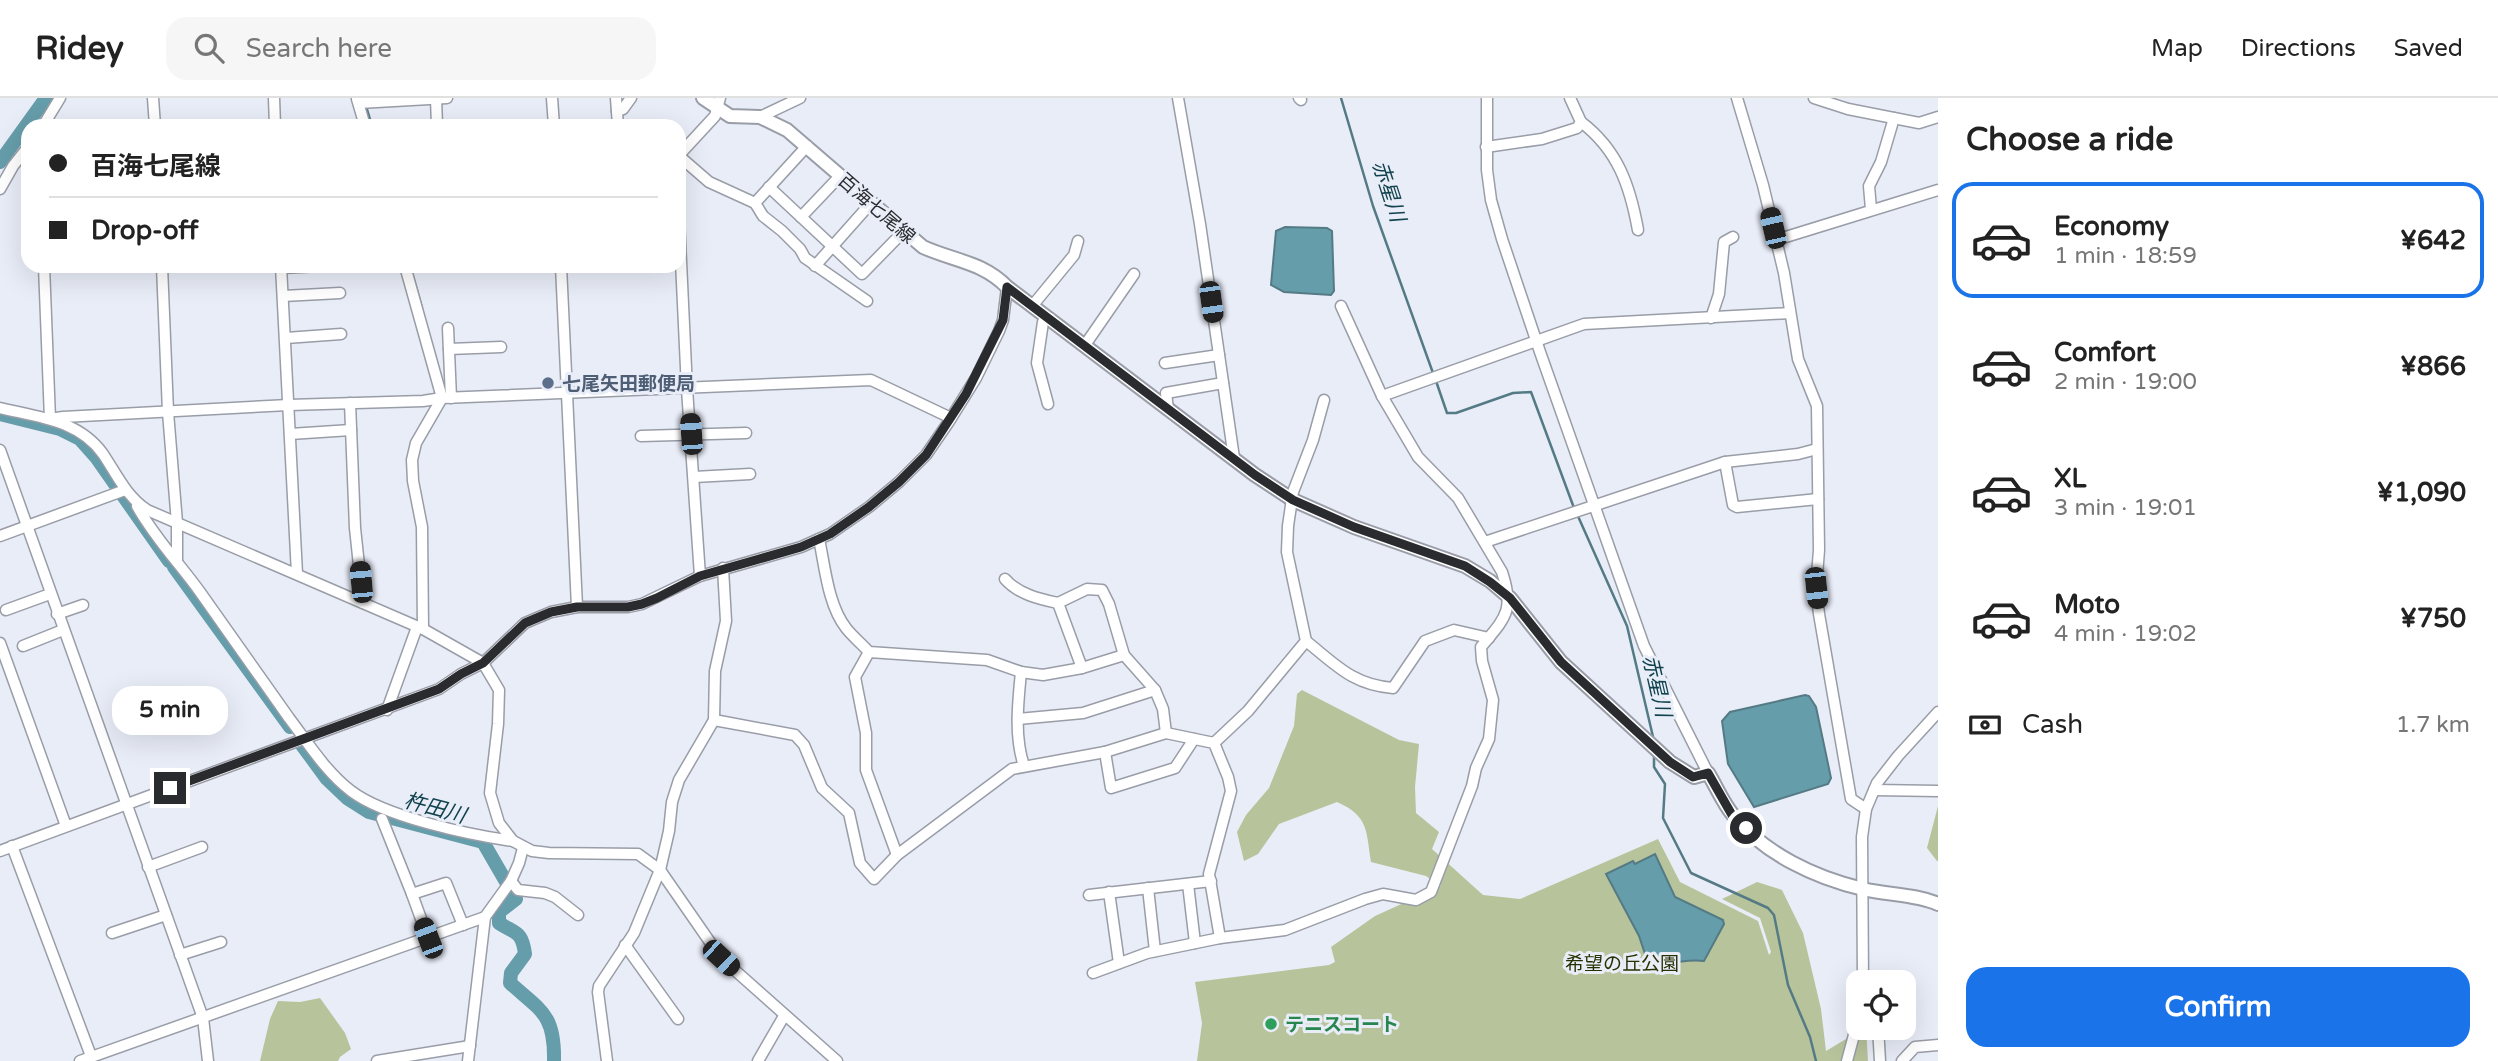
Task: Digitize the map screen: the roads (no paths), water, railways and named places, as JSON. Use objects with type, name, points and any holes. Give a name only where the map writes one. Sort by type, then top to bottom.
[{"type":"main road","name":"百海七尾線","points":[[703,98],[719,103],[730,116],[760,117],[787,130],[923,247],[949,259],[989,271],[1255,475],[1293,500],[1354,527],[1465,566],[1490,582],[1510,598],[1561,662],[1670,762],[1693,777],[1708,773]]},
{"type":"main road","points":[[1708,773],[1732,815],[1760,842],[1811,872],[1863,889],[1938,904]]},
{"type":"street","points":[[47,119],[60,98]]},
{"type":"street","points":[[153,98],[154,119]]},
{"type":"street","points":[[274,98],[275,119]]},
{"type":"street","points":[[436,98],[437,119]]},
{"type":"street","points":[[363,119],[358,101],[447,98]]},
{"type":"street","points":[[552,98],[554,119]]},
{"type":"street","points":[[616,98],[618,119]]},
{"type":"street","points":[[617,111],[623,109],[631,98]]},
{"type":"street","points":[[760,117],[800,98]]},
{"type":"street","points":[[1178,98],[1234,458]]},
{"type":"street","points":[[1487,98],[1486,147],[1492,200],[1502,239],[1644,646],[1708,773]]},
{"type":"street","points":[[1570,98],[1581,121],[1599,136],[1621,170],[1632,200],[1638,230]]},
{"type":"street","points":[[1737,98],[1776,240],[1798,359],[1817,406],[1819,550],[1816,588],[1824,651],[1851,799],[1866,809]]},
{"type":"street","points":[[1814,98],[1848,109],[1919,123],[1938,117]]},
{"type":"street","points":[[1848,109],[1856,98]]},
{"type":"street","points":[[686,147],[715,116],[719,103]]},
{"type":"street","points":[[1871,209],[1869,186],[1881,162],[1894,118]]},
{"type":"street","points":[[1486,147],[1542,139],[1577,128],[1581,121]]},
{"type":"street","points":[[755,203],[807,146]]},
{"type":"street","points":[[0,189],[21,155]]},
{"type":"street","points":[[686,161],[709,182],[755,203],[763,216],[800,249],[804,258],[867,301]]},
{"type":"street","points":[[801,217],[840,176]]},
{"type":"street","points":[[769,187],[862,274],[903,232]]},
{"type":"street","points":[[1776,240],[1938,190]]},
{"type":"street","points":[[815,266],[871,203]]},
{"type":"street","points":[[1711,318],[1719,294],[1724,242],[1733,237]]},
{"type":"street","points":[[1033,305],[1073,255],[1078,241]]},
{"type":"street","points":[[44,273],[50,419]]},
{"type":"street","points":[[162,273],[177,562]]},
{"type":"street","points":[[281,273],[296,574]]},
{"type":"street","points":[[407,273],[446,398]]},
{"type":"street","points":[[561,273],[577,607]]},
{"type":"street","points":[[682,273],[700,576]]},
{"type":"street","points":[[1085,345],[1134,274]]},
{"type":"street","points":[[0,851],[439,689],[483,663],[525,623],[551,612],[577,607],[628,607],[642,604],[700,576],[820,539],[869,507],[926,455],[976,378],[999,331],[1007,287]]},
{"type":"street","points":[[283,296],[340,293]]},
{"type":"street","points":[[1093,973],[1155,951],[1220,938],[1285,930],[1383,894],[1416,900],[1431,892],[1489,739],[1492,693],[1481,648],[1498,628],[1510,598],[1502,572],[1458,498],[1418,457],[1382,396],[1341,306]]},
{"type":"street","points":[[1382,396],[1584,324],[1790,313]]},
{"type":"street","points":[[1048,404],[1037,363],[1043,322],[1050,318]]},
{"type":"street","points":[[387,710],[420,628],[422,527],[413,481],[412,460],[416,443],[446,398],[448,328]]},
{"type":"street","points":[[285,338],[341,334]]},
{"type":"street","points":[[449,349],[501,347]]},
{"type":"street","points":[[1165,363],[1219,355]]},
{"type":"street","points":[[50,419],[289,405],[871,380],[951,418]]},
{"type":"street","points":[[1168,409],[1166,393],[1223,383]]},
{"type":"street","points":[[1324,400],[1313,440],[1293,492],[1288,526],[1287,552],[1306,641],[1361,682],[1393,688],[1425,641],[1454,630],[1489,638]]},
{"type":"street","points":[[350,403],[355,528],[363,603]]},
{"type":"street","points":[[0,408],[50,419],[86,435],[101,452],[121,491],[147,510],[420,628],[483,663],[499,690],[490,793],[499,822],[513,841],[523,848],[549,853],[638,855],[660,870],[721,958],[837,1061]]},
{"type":"street","points":[[290,434],[351,430]]},
{"type":"street","points":[[641,436],[746,433]]},
{"type":"street","points":[[1485,542],[1725,462],[1798,454],[1816,449]]},
{"type":"street","points":[[0,450],[203,1018],[208,1061]]},
{"type":"street","points":[[1725,462],[1733,505],[1737,507],[1818,499]]},
{"type":"street","points":[[694,477],[750,474]]},
{"type":"street","points":[[0,536],[121,491]]},
{"type":"street","points":[[136,503],[146,522],[305,739],[329,771],[351,792],[376,806],[486,838],[513,841]]},
{"type":"street","points":[[820,539],[832,596],[839,615],[846,628],[869,652],[987,660],[1021,672],[1043,675],[1082,668],[1124,655]]},
{"type":"street","points":[[607,1061],[599,986],[634,933],[660,870],[672,802],[679,780],[714,720],[715,671],[726,621],[723,568]]},
{"type":"street","points":[[1006,579],[1011,586],[1035,598],[1058,603],[1087,589],[1102,590],[1109,604],[1124,655],[1155,690],[1163,709],[1166,733]]},
{"type":"street","points":[[6,610],[50,594]]},
{"type":"street","points":[[1058,603],[1082,668]]},
{"type":"street","points":[[57,614],[83,606]]},
{"type":"street","points":[[23,646],[63,630]]},
{"type":"street","points":[[1214,743],[1248,711],[1306,641]]},
{"type":"street","points":[[0,643],[66,826]]},
{"type":"street","points":[[869,652],[855,677],[866,733],[866,770],[897,855]]},
{"type":"street","points":[[1021,672],[1018,719],[1019,750],[1024,766]]},
{"type":"street","points":[[1018,719],[1083,713],[1155,690]]},
{"type":"street","points":[[1863,970],[1862,837],[1866,809],[1874,790],[1898,756],[1938,712]]},
{"type":"street","points":[[714,720],[796,735],[804,745],[822,788],[849,813],[860,863],[874,879],[897,855],[1012,769],[1105,752],[1166,733],[1214,743]]},
{"type":"street","points":[[1105,752],[1111,788],[1175,768],[1194,739]]},
{"type":"street","points":[[1214,743],[1231,790],[1209,874],[1220,938]]},
{"type":"street","points":[[1874,790],[1938,791]]},
{"type":"street","points":[[382,819],[428,938]]},
{"type":"street","points":[[12,846],[91,1056]]},
{"type":"street","points":[[148,867],[202,846]]},
{"type":"street","points":[[468,1061],[485,918],[509,884],[523,848]]},
{"type":"street","points":[[1089,895],[1211,881]]},
{"type":"street","points":[[412,894],[446,883],[463,925]]},
{"type":"street","points":[[509,884],[518,890],[555,897],[578,915]]},
{"type":"street","points":[[1188,884],[1195,943]]},
{"type":"street","points":[[1148,888],[1155,951]]},
{"type":"street","points":[[1109,892],[1119,963]]},
{"type":"street","points":[[112,933],[166,915]]},
{"type":"street","points":[[80,1061],[485,918]]},
{"type":"street","points":[[180,955],[221,942]]},
{"type":"street","points":[[625,945],[678,1019]]},
{"type":"street","points":[[758,1061],[785,1016]]},
{"type":"street","points":[[1847,1061],[1853,1040]]},
{"type":"street","points":[[1879,1040],[1880,1061]]},
{"type":"street","points":[[1902,1061],[1915,1046],[1938,1045]]},
{"type":"street","points":[[377,1061],[470,1046]]},
{"type":"water","points":[[1285,227],[1327,228],[1332,231],[1334,291],[1331,295],[1284,292],[1271,285],[1276,231]]},
{"type":"water","points":[[1809,696],[1816,707],[1831,778],[1828,784],[1754,807],[1728,764],[1722,721],[1730,712]]},
{"type":"water","points":[[1655,854],[1675,897],[1723,920],[1724,924],[1704,961],[1662,963],[1647,960],[1639,936],[1606,874]]},
{"type":"waterway","points":[[31,119],[46,98]]},
{"type":"waterway","name":"赤星川","points":[[1341,98],[1373,206],[1433,373]]},
{"type":"waterway","points":[[366,106],[370,119]]},
{"type":"waterway","points":[[0,162],[21,133]]},
{"type":"waterway","points":[[412,273],[422,308]]},
{"type":"waterway","name":"赤星川","points":[[1436,381],[1447,413],[1456,413],[1513,393],[1531,392],[1574,508]]},
{"type":"waterway","name":"杵田川","points":[[0,414],[60,429],[80,439],[96,457],[169,561]]},
{"type":"waterway","name":"赤星川","points":[[1577,514],[1627,626],[1654,741]]},
{"type":"waterway","name":"杵田川","points":[[174,567],[290,727]]},
{"type":"waterway","name":"杵田川","points":[[302,745],[327,779],[347,798],[369,812],[483,842],[516,899],[499,912],[499,923],[520,937],[524,947],[525,954],[511,973],[510,983],[538,1008],[549,1023],[554,1061]]},
{"type":"waterway","name":"赤星川","points":[[1654,755],[1654,767],[1665,784],[1663,818],[1691,873],[1768,908],[1774,915],[1788,985],[1810,1037],[1816,1061]]},
{"type":"place","name":"七尾矢田郵便局","points":[[548,383]]},
{"type":"place","name":"テニスコート","points":[[1271,1024]]},
{"type":"park label","name":"希望の丘公園","points":[[1622,963]]}]
